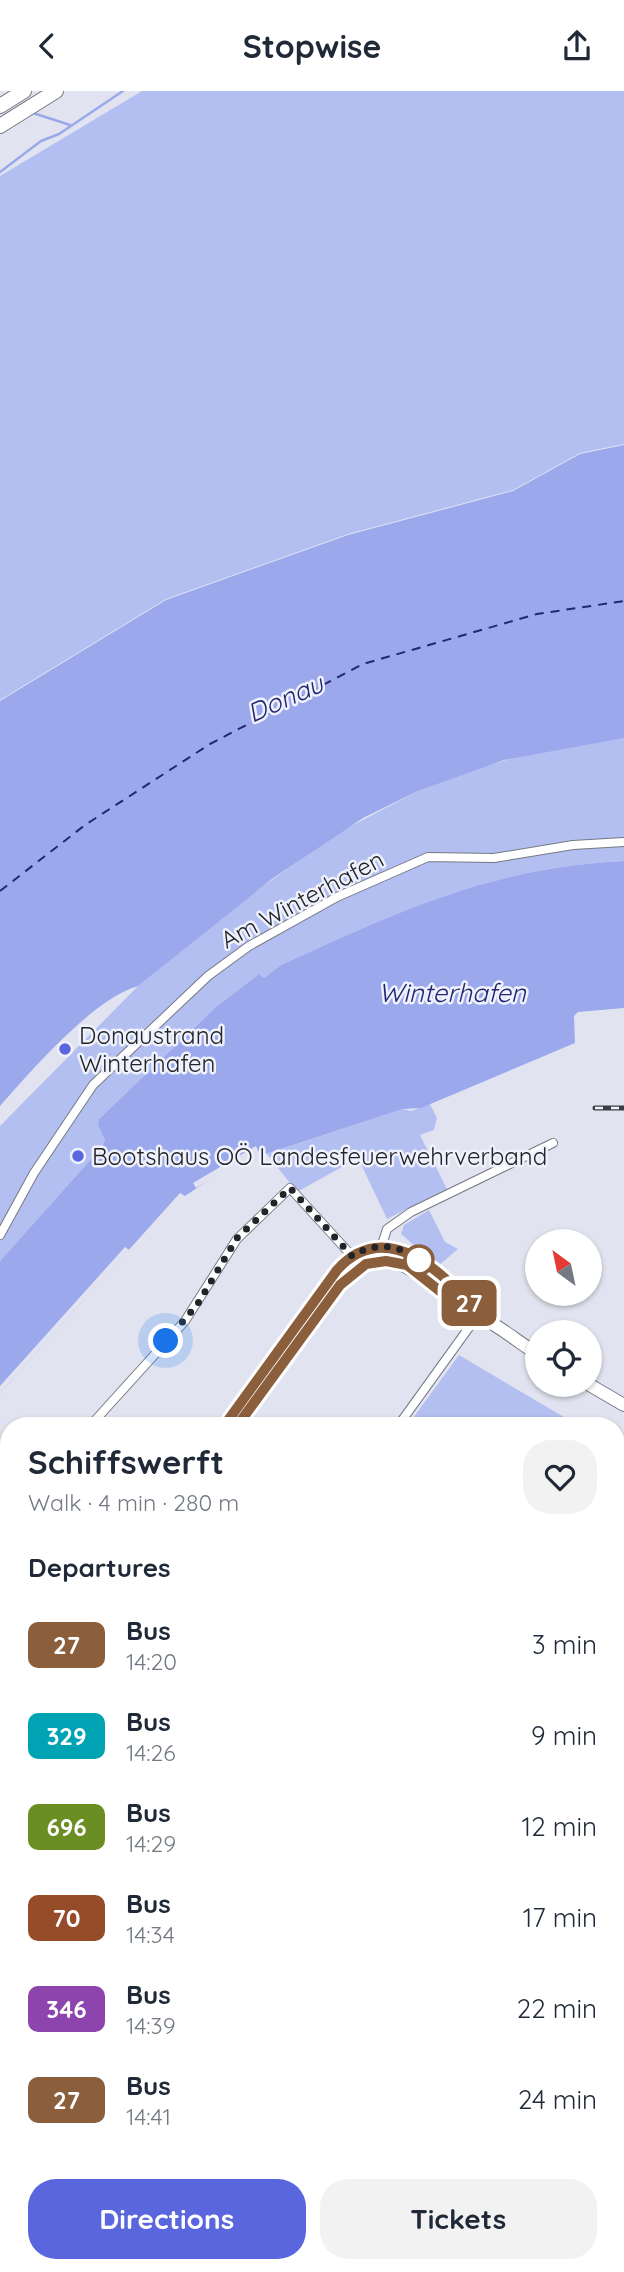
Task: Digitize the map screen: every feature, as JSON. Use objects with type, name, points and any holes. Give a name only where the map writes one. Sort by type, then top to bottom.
[{"type":"highway","points":[[0,107],[24,91]]},
{"type":"highway","points":[[1,126],[50,95]]},
{"type":"main road","points":[[231,1417],[337,1270],[352,1256],[380,1246],[393,1247],[416,1257],[466,1299],[478,1315]]},
{"type":"main road","points":[[244,1417],[345,1279],[361,1266],[380,1261],[407,1265],[460,1307],[478,1315],[525,1346]]},
{"type":"main road","points":[[602,1392],[624,1405]]},
{"type":"street","name":"Am Winterhafen","points":[[0,1235],[34,1173],[93,1085],[208,977],[249,946],[337,897],[424,858],[441,855],[494,857],[573,845],[624,842]]},
{"type":"street","points":[[380,1261],[380,1246],[387,1229],[411,1212],[553,1143]]},
{"type":"street","points":[[98,1417],[191,1313],[237,1238],[290,1188],[352,1256]]},
{"type":"street","points":[[404,1417],[478,1315]]},
{"type":"shaded area","points":[[142,91],[624,91],[624,444],[580,453],[513,490],[348,534],[166,599],[0,700],[0,176]]},
{"type":"shaded area","points":[[624,738],[624,861],[576,865],[489,882],[366,927],[281,965],[264,978],[259,974],[216,1007],[99,1119],[105,1141],[102,1147],[0,1261],[0,1126],[138,986],[234,907],[340,832],[418,791],[475,769],[535,752]]},
{"type":"shaded area","points":[[430,1104],[437,1118],[434,1130],[420,1135],[447,1189],[387,1219],[358,1158],[297,1192],[267,1154],[403,1109],[411,1111]]},
{"type":"shaded area","points":[[429,1210],[445,1242],[458,1249],[438,1266],[401,1234],[404,1225]]},
{"type":"shaded area","points":[[459,1355],[525,1394],[525,1397],[530,1397],[564,1417],[414,1417]]},
{"type":"water","name":"Donau","points":[[624,445],[624,738],[504,760],[418,791],[363,818],[272,879],[138,986],[121,993],[83,1020],[0,1106],[0,701],[166,600],[348,535],[513,491],[580,454]]},
{"type":"water","name":"Winterhafen","points":[[624,861],[624,1008],[578,1012],[574,1016],[575,1043],[421,1108],[403,1109],[266,1154],[262,1149],[230,1166],[185,1196],[180,1193],[0,1393],[0,1261],[102,1147],[105,1140],[98,1125],[99,1119],[216,1007],[259,974],[264,978],[281,965],[324,945],[448,895],[532,872]]},
{"type":"pier","points":[[256,1146],[258,1151],[196,1188],[193,1183]]},
{"type":"pier","points":[[125,1247],[129,1250],[0,1393],[0,1386]]},
{"type":"waterway","points":[[0,172],[41,141],[59,134],[123,91]]},
{"type":"waterway","points":[[30,112],[70,125]]},
{"type":"ferry route","points":[[0,891],[85,825],[210,744],[363,664],[537,614],[624,601]]},
{"type":"railway","points":[[595,1108],[624,1108]]},
{"type":"bus line","name":"27","points":[[231,1417],[337,1270],[362,1251],[390,1246],[411,1254],[466,1299],[478,1315],[460,1307],[407,1265],[393,1261],[376,1261],[361,1266],[340,1285],[244,1417]]},
{"type":"place","name":"Donaustrand Winterhafen","points":[[65,1049]]},
{"type":"place","name":"Bootshaus OÖ Landesfeuerwehrverband","points":[[78,1156]]},
{"type":"route","points":[[166,1341],[197,1305],[237,1238],[290,1188],[352,1256],[369,1248],[390,1246],[419,1260]]}]
